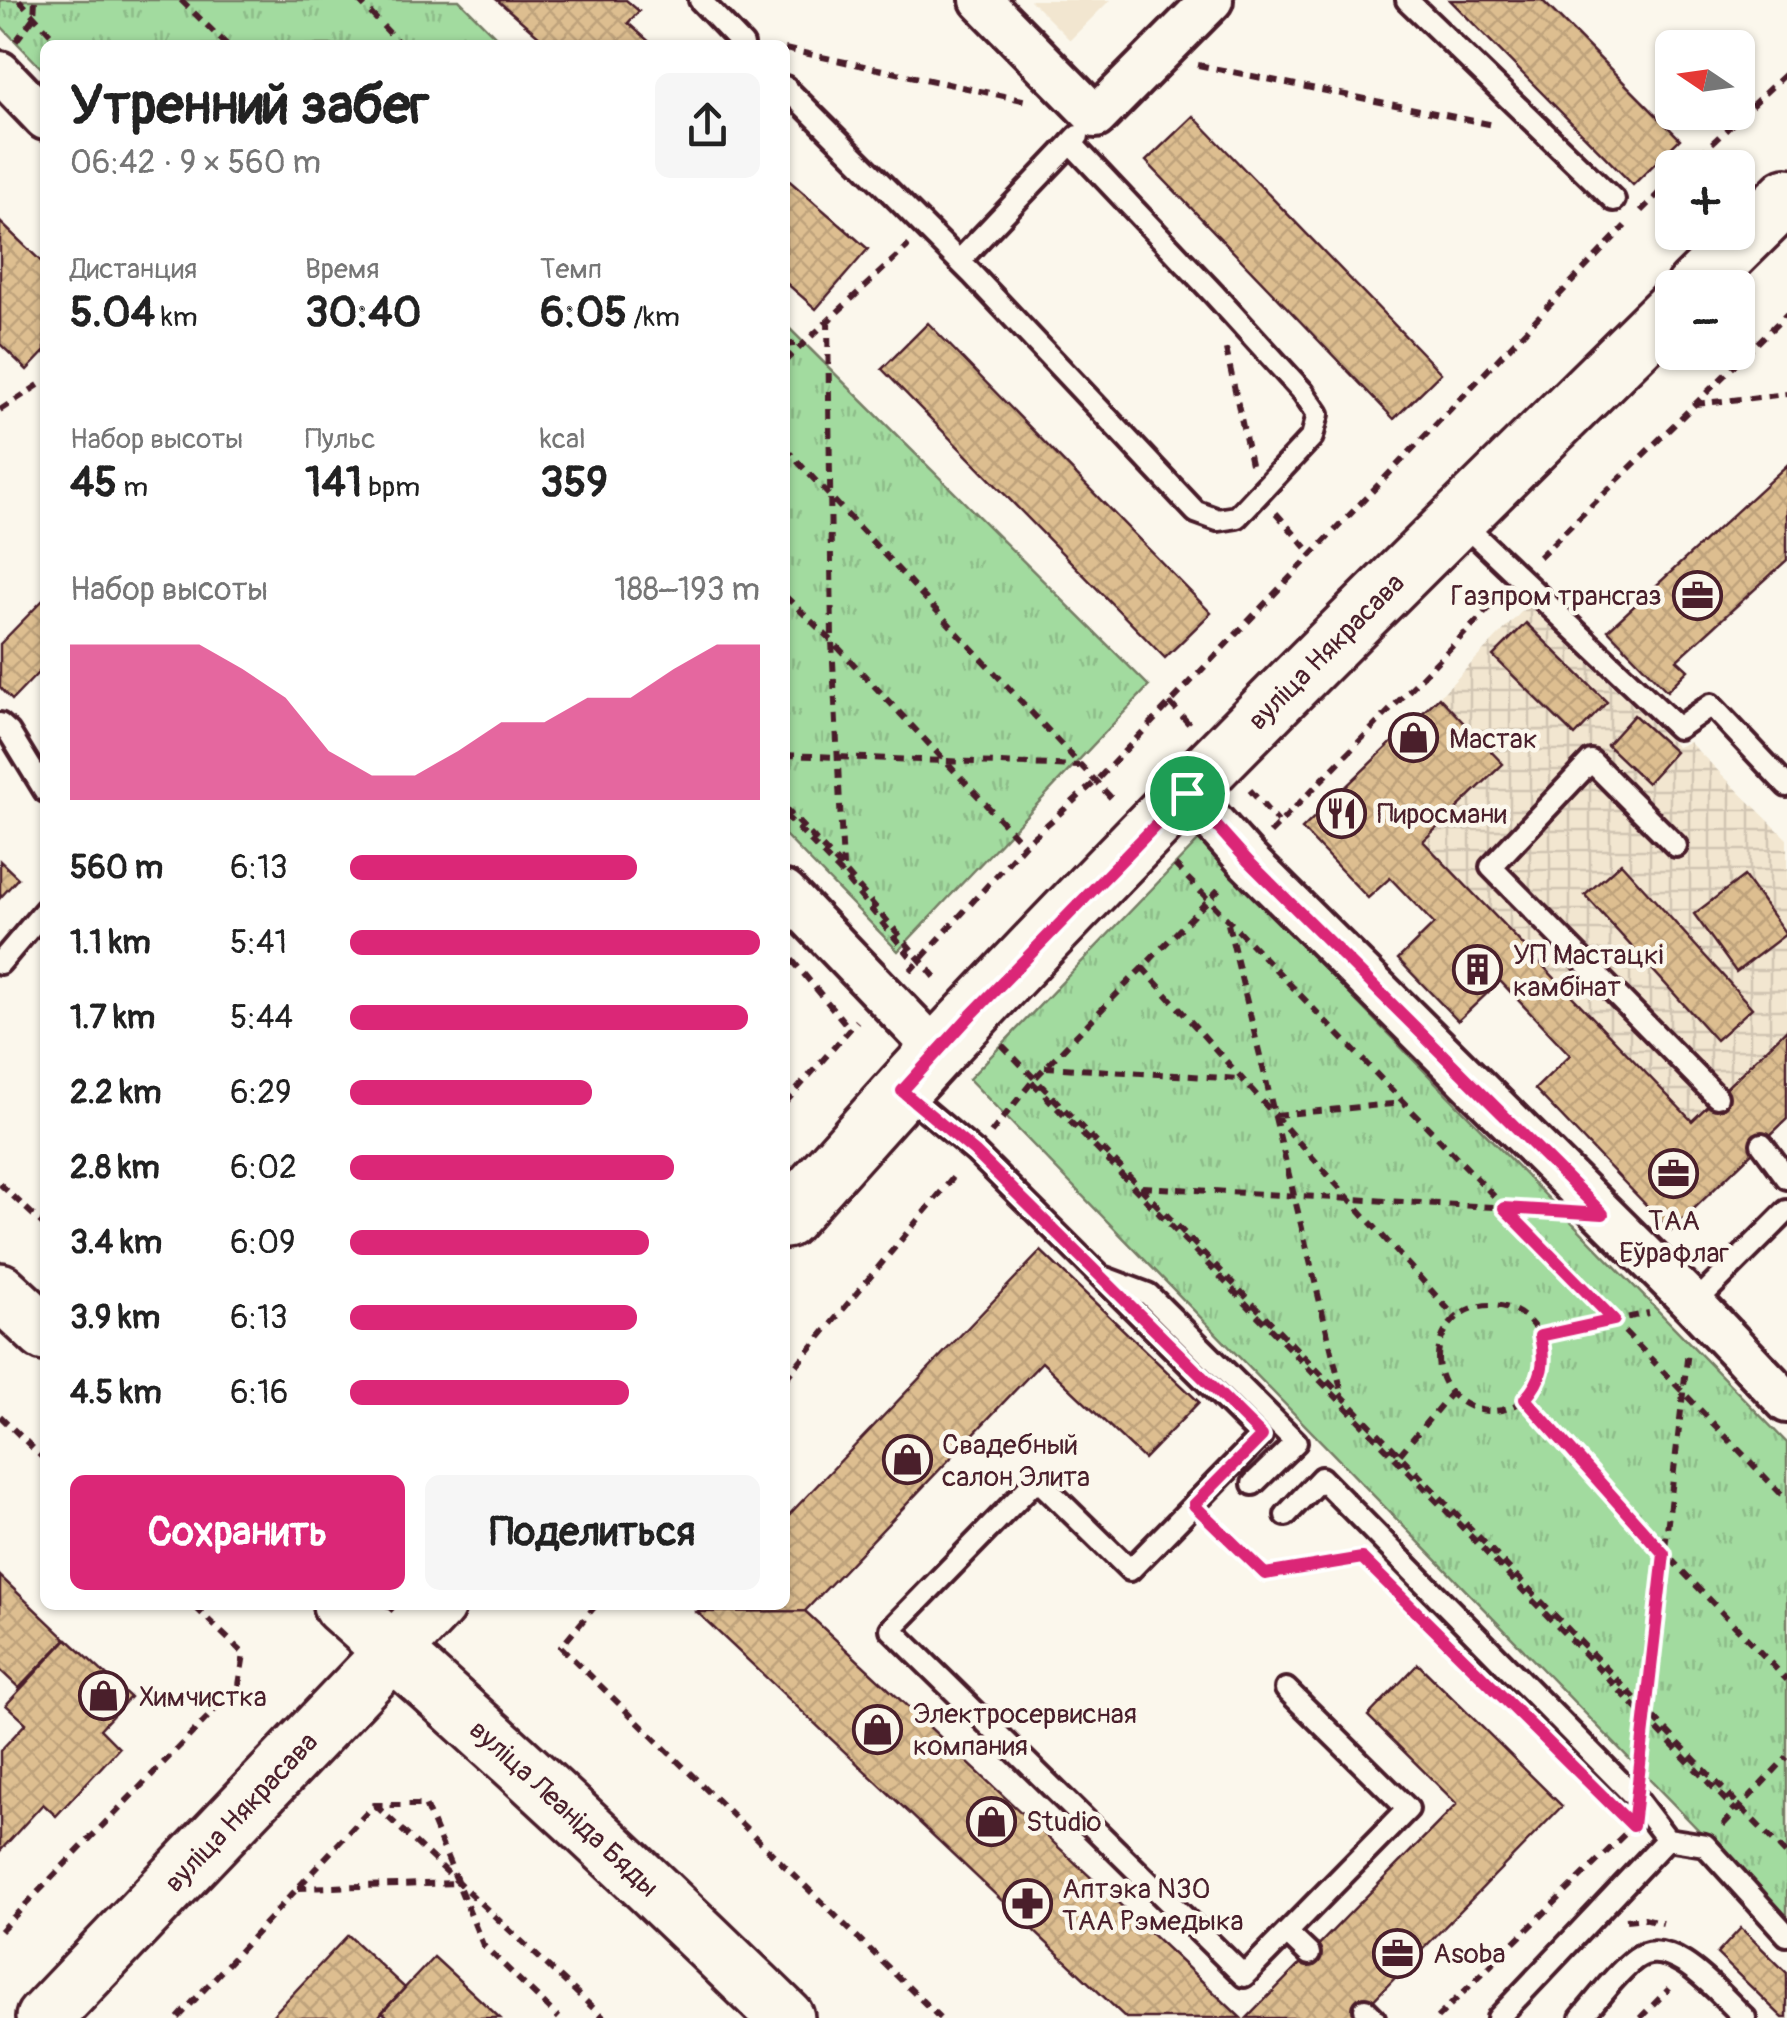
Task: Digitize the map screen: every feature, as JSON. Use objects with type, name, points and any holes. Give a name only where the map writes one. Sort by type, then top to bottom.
[{"type":"main road","points":[[1712,270],[1787,196]]},
{"type":"main road","name":"вуліца Някрасава","points":[[790,1214],[920,1071],[1187,793],[1655,325]]},
{"type":"main road","points":[[0,1291],[40,1328]]},
{"type":"main road","name":"вуліца Леаніда Бяды","points":[[347,1610],[611,1848],[786,2018]]},
{"type":"main road","name":"вуліца Някрасава","points":[[44,2018],[432,1610]]},
{"type":"street","points":[[981,0],[1084,130],[1212,0]]},
{"type":"street","points":[[0,72],[40,114]]},
{"type":"street","points":[[1187,793],[1248,861],[1694,1304],[1787,1402]]},
{"type":"street","points":[[790,897],[884,996],[920,1071]]},
{"type":"lane","points":[[700,0],[739,40]]},
{"type":"lane","points":[[1407,0],[1614,200]]},
{"type":"lane","points":[[790,92],[959,261],[1196,512],[1218,520],[1236,517],[1312,436],[1318,414],[1303,392],[1214,294],[1084,130],[959,261]]},
{"type":"lane","points":[[1458,518],[1678,728],[1711,705],[1787,786]]},
{"type":"lane","points":[[0,724],[40,782]]},
{"type":"lane","points":[[1676,846],[1591,762],[1491,866],[1716,1097]]},
{"type":"lane","points":[[0,962],[40,916]]},
{"type":"lane","points":[[920,1071],[975,1152],[1262,1436],[1130,1570],[1037,1479],[891,1629],[1244,1976],[1408,1809],[1286,1689]]},
{"type":"lane","points":[[1762,1144],[1787,1178]]},
{"type":"lane","points":[[1694,1304],[1787,1210]]},
{"type":"lane","points":[[1100,1276],[1148,1294],[1296,1442],[1253,1484]]},
{"type":"lane","points":[[1286,1514],[1321,1478],[1635,1796],[1666,1839],[1705,1845],[1787,1935]]},
{"type":"lane","points":[[1498,2018],[1666,1839]]},
{"type":"lane","points":[[1287,1933],[1310,1954]]},
{"type":"lane","points":[[1581,2018],[1637,1957],[1658,1951],[1679,1958],[1745,2018]]},
{"type":"path","points":[[17,0],[53,40]]},
{"type":"path","points":[[22,32],[33,18],[36,0]]},
{"type":"path","points":[[182,0],[223,40]]},
{"type":"path","points":[[358,0],[396,40]]},
{"type":"path","points":[[790,49],[1084,130]]},
{"type":"path","points":[[1158,57],[1550,137]]},
{"type":"path","points":[[1705,150],[1787,72]]},
{"type":"path","points":[[790,1097],[849,1028],[919,962],[1024,845],[1095,782],[1655,198]]},
{"type":"path","points":[[790,356],[907,248],[893,234]]},
{"type":"path","points":[[1214,294],[1258,492],[1312,554]]},
{"type":"path","points":[[828,319],[832,641],[843,869]]},
{"type":"path","points":[[790,344],[804,343]]},
{"type":"path","points":[[0,410],[40,384]]},
{"type":"path","points":[[1695,404],[1787,394]]},
{"type":"path","points":[[790,453],[1095,782]]},
{"type":"path","points":[[790,601],[1024,845]]},
{"type":"path","points":[[1170,703],[1193,728]]},
{"type":"path","points":[[790,755],[1080,766]]},
{"type":"path","points":[[1250,790],[1278,822]]},
{"type":"path","points":[[790,817],[843,869],[919,962]]},
{"type":"path","points":[[790,817],[919,962]]},
{"type":"path","points":[[1207,900],[1787,1500]]},
{"type":"path","points":[[1228,922],[1342,1394]]},
{"type":"path","points":[[790,957],[849,1028]]},
{"type":"path","points":[[1142,967],[1456,1318]]},
{"type":"path","points":[[1046,1067],[1241,1078]]},
{"type":"path","points":[[1398,1456],[1342,1394],[1033,1080],[1738,1809],[1787,1855]]},
{"type":"path","points":[[1274,1116],[1404,1104]]},
{"type":"path","points":[[0,1184],[40,1221]]},
{"type":"path","points":[[1141,1187],[1603,1214]]},
{"type":"path","points":[[1437,2018],[1633,1826],[1694,1304],[1540,1336]]},
{"type":"path","points":[[1502,1306],[1530,1322],[1540,1336],[1543,1370],[1537,1386],[1525,1399],[1511,1408],[1495,1411],[1464,1404],[1451,1393],[1438,1363],[1446,1331],[1456,1318],[1470,1309],[1502,1306]]},
{"type":"path","points":[[1398,1456],[1451,1393]]},
{"type":"path","points":[[1525,1399],[1664,1554],[1787,1680]]},
{"type":"path","points":[[0,1416],[40,1455]]},
{"type":"path","points":[[1194,1505],[1265,1574],[1362,1558]]},
{"type":"path","points":[[0,1931],[238,1685],[244,1654],[198,1610]]},
{"type":"path","points":[[592,1610],[561,1647],[940,2018]]},
{"type":"path","points":[[1705,1845],[1787,1757]]},
{"type":"path","points":[[374,1804],[604,2018]]},
{"type":"path","points":[[178,2018],[374,1804],[424,1805],[482,1946],[559,2018]]},
{"type":"path","points":[[298,1888],[458,1883]]},
{"type":"path","points":[[1640,2018],[1668,1987],[1679,1998]]},
{"type":"shaded area","points":[[1030,0],[1110,0],[1070,40]]},
{"type":"shaded area","points":[[1528,605],[1677,747],[1689,742],[1787,839],[1787,1119],[1671,1231],[1535,1089],[1570,1055],[1500,981],[1458,1021],[1398,959],[1434,924],[1390,878],[1368,898],[1302,829]]},
{"type":"green space","points":[[0,0],[459,0],[499,40],[40,40],[40,67],[0,25]]},
{"type":"green space","points":[[790,329],[1149,686],[898,951],[790,840]]},
{"type":"green space","points":[[1199,840],[1787,1443],[1787,1921],[969,1079]]},
{"type":"building","points":[[497,0],[626,0],[639,11],[628,23],[647,40],[543,40]]},
{"type":"building","points":[[1450,0],[1542,0],[1655,114],[1655,130],[1671,130],[1680,139],[1669,150],[1655,150],[1655,163],[1633,185]]},
{"type":"building","points":[[1193,116],[1441,373],[1394,419],[1146,161]]},
{"type":"building","points":[[790,181],[868,249],[816,309],[790,286]]},
{"type":"building","points":[[0,222],[40,260],[40,356],[27,370],[0,344]]},
{"type":"building","points":[[928,323],[1211,613],[1165,658],[882,369]]},
{"type":"building","name":"Газпром трансгаз","points":[[1787,465],[1787,560],[1677,660],[1688,670],[1667,691],[1608,630]]},
{"type":"building","points":[[40,603],[40,673],[12,700],[0,687],[0,644]]},
{"type":"building","points":[[1526,623],[1607,702],[1575,736],[1493,656]]},
{"type":"building","name":"УП Мастацкі камбінат","points":[[1439,697],[1503,764],[1423,841],[1692,1121],[1787,1029],[1787,1119],[1671,1231],[1535,1089],[1570,1055],[1500,981],[1458,1021],[1398,959],[1434,924],[1390,878],[1368,898],[1302,829]]},
{"type":"building","points":[[1634,715],[1675,752],[1647,783],[1607,745]]},
{"type":"building","points":[[0,861],[18,878],[0,898]]},
{"type":"building","points":[[1621,863],[1752,1008],[1716,1040],[1585,895]]},
{"type":"building","points":[[1744,876],[1786,934],[1736,972],[1694,914]]},
{"type":"building","points":[[1041,1251],[1199,1402],[1144,1459],[1042,1362],[805,1611],[697,1612],[790,1610],[790,1514]]},
{"type":"building","points":[[0,1576],[66,1639],[19,1688],[0,1670]]},
{"type":"building","points":[[805,1611],[1241,2018],[1126,2018],[697,1612]]},
{"type":"building","points":[[67,1639],[130,1697],[100,1729],[119,1748],[56,1816],[43,1804],[0,1851],[0,1751],[26,1723],[6,1705]]},
{"type":"building","points":[[1418,1664],[1562,1806],[1356,2018],[1247,2018],[1457,1804],[1368,1716]]},
{"type":"building","points":[[1741,1928],[1787,1973],[1787,2018],[1717,1954]]},
{"type":"building","points":[[348,1935],[405,1988],[377,2018],[270,2018]]},
{"type":"building","points":[[434,1957],[500,2018],[389,2018],[382,2012]]},
{"type":"place","name":"Газпром трансгаз","points":[[1697,595]]},
{"type":"place","name":"Мастак","points":[[1414,738]]},
{"type":"place","name":"Пиросмани","points":[[1342,813]]},
{"type":"place","name":"УП Мастацкі камбінат","points":[[1478,970]]},
{"type":"place","name":"ТАА Еўрафлаг","points":[[1674,1173]]},
{"type":"place","name":"Свадебный салон Элита","points":[[907,1460]]},
{"type":"place","name":"Химчистка","points":[[104,1696]]},
{"type":"place","name":"Электросервисная компания","points":[[878,1729]]},
{"type":"place","name":"Studio","points":[[991,1821]]},
{"type":"place","name":"Аптэка N30 ТАА Рэмедыка","points":[[1027,1904]]},
{"type":"place","name":"Asoba","points":[[1398,1953]]},
{"type":"route","points":[[1187,793],[1248,861],[1603,1214],[1504,1208],[1614,1320],[1540,1336],[1543,1370],[1537,1386],[1525,1399],[1664,1554],[1633,1826],[1362,1558],[1265,1574],[1194,1505],[1262,1436],[975,1152],[902,1091],[1187,793]]}]
